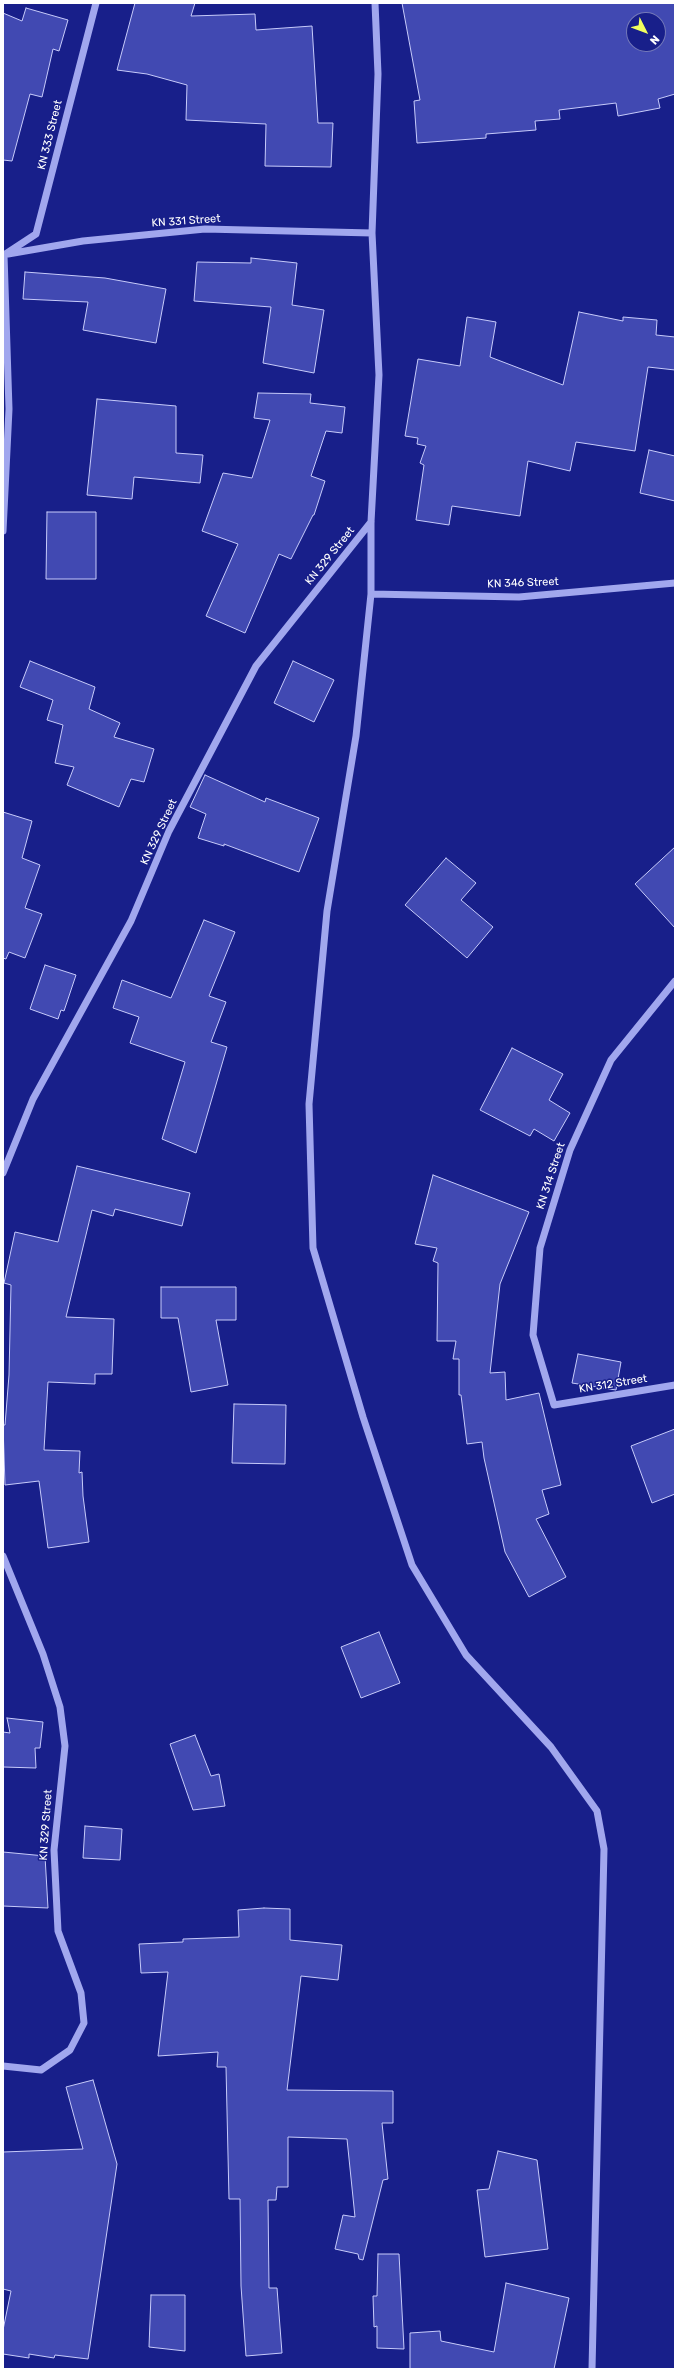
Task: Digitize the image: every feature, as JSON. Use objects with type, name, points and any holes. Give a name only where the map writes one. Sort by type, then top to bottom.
[{"type":"street","name":"KN 333 Street","points":[[3,255],[36,234],[96,3]]},
{"type":"street","points":[[374,3],[378,74],[372,233],[379,375],[371,522],[371,594],[356,736],[327,911],[309,1104],[313,1248],[362,1417],[412,1565],[466,1656],[552,1746],[597,1811],[604,1849],[592,2369]]},
{"type":"street","name":"KN 331 Street","points":[[3,255],[84,241],[204,229],[372,233]]},
{"type":"street","points":[[3,255],[9,410],[3,531]]},
{"type":"street","name":"KN 329 Street","points":[[3,1173],[33,1099],[131,921],[169,831],[256,666],[371,522]]},
{"type":"street","name":"KN 346 Street","points":[[371,594],[520,597],[675,583]]},
{"type":"street","name":"KN 314 Street","points":[[554,1405],[533,1335],[540,1248],[570,1150],[611,1060],[675,981]]},
{"type":"street","name":"KN 312 Street","points":[[554,1405],[675,1385]]},
{"type":"street","name":"KN 329 Street","points":[[3,1556],[43,1654],[60,1707],[65,1746],[54,1850],[58,1931],[81,1993],[84,2023],[70,2050],[41,2070],[3,2066]]},
{"type":"building","points":[[135,3],[195,3],[191,16],[255,14],[256,30],[312,26],[318,123],[333,123],[331,167],[265,166],[266,124],[186,120],[187,85],[147,74],[117,70]]},
{"type":"building","points":[[402,3],[675,3],[675,94],[658,99],[660,108],[618,116],[616,103],[559,110],[560,119],[535,121],[536,130],[486,134],[486,138],[417,143],[414,101],[420,100]]},
{"type":"building","points":[[26,8],[68,20],[59,51],[53,49],[42,97],[30,94],[12,161],[3,160],[3,13],[22,21]]},
{"type":"building","points":[[251,258],[297,263],[292,305],[324,310],[314,373],[263,363],[271,307],[194,301],[197,262],[251,263]]},
{"type":"building","points":[[25,272],[105,278],[166,289],[156,343],[83,330],[88,302],[23,299]]},
{"type":"building","points":[[579,312],[623,321],[623,317],[657,320],[656,335],[675,337],[675,370],[648,367],[635,451],[576,442],[570,471],[528,461],[520,516],[452,506],[449,525],[416,520],[424,465],[420,463],[426,446],[417,444],[418,438],[405,436],[418,359],[460,366],[467,317],[496,322],[490,357],[563,385]]},
{"type":"building","points":[[258,393],[311,394],[310,403],[345,407],[342,433],[326,431],[311,476],[325,481],[314,515],[291,559],[279,554],[245,633],[206,616],[238,544],[202,531],[223,473],[252,478],[270,420],[254,418]]},
{"type":"building","points":[[97,399],[176,406],[176,453],[203,455],[200,483],[134,477],[132,499],[87,495]]},
{"type":"building","points":[[649,450],[675,456],[675,501],[640,493]]},
{"type":"building","points":[[47,512],[96,512],[96,579],[46,579]]},
{"type":"building","points":[[30,661],[95,687],[89,709],[120,723],[114,737],[154,749],[144,782],[131,779],[119,807],[67,785],[74,767],[55,763],[63,725],[47,720],[53,700],[20,687]]},
{"type":"building","points":[[293,661],[334,680],[314,722],[274,703]]},
{"type":"building","points":[[205,775],[265,802],[266,798],[319,818],[299,872],[224,844],[224,846],[198,838],[206,814],[190,807]]},
{"type":"building","points":[[3,812],[32,821],[22,858],[40,865],[25,908],[42,914],[25,958],[9,952],[6,959],[3,958]]},
{"type":"building","points":[[675,847],[675,928],[635,884]]},
{"type":"building","points":[[446,858],[476,883],[461,900],[493,927],[467,958],[405,905]]},
{"type":"building","points":[[204,920],[235,932],[209,996],[226,1002],[211,1042],[227,1047],[196,1153],[162,1139],[185,1062],[130,1043],[139,1017],[113,1008],[122,980],[171,998]]},
{"type":"building","points":[[45,965],[76,975],[64,1011],[61,1010],[58,1019],[30,1009]]},
{"type":"building","points":[[512,1048],[563,1074],[549,1100],[570,1113],[554,1141],[534,1129],[530,1136],[480,1110]]},
{"type":"building","points":[[77,1166],[190,1193],[182,1226],[115,1209],[113,1216],[92,1210],[66,1317],[114,1319],[112,1374],[95,1374],[95,1384],[48,1382],[44,1450],[80,1451],[79,1473],[82,1472],[83,1496],[89,1542],[48,1548],[39,1481],[5,1485],[3,1425],[5,1425],[9,1375],[11,1285],[4,1283],[15,1232],[58,1242]]},
{"type":"building","points":[[433,1175],[529,1212],[500,1284],[490,1373],[505,1372],[506,1400],[539,1393],[561,1485],[542,1490],[549,1514],[536,1519],[566,1577],[529,1597],[505,1552],[484,1458],[482,1442],[467,1444],[461,1395],[459,1395],[459,1359],[453,1359],[456,1341],[437,1341],[438,1263],[433,1261],[437,1248],[415,1244]]},
{"type":"building","points":[[161,1287],[236,1287],[236,1320],[216,1320],[228,1385],[191,1392],[178,1318],[161,1318]]},
{"type":"building","points":[[578,1354],[621,1362],[616,1390],[572,1383]]},
{"type":"building","points":[[234,1404],[286,1405],[285,1464],[232,1463]]},
{"type":"building","points":[[675,1429],[675,1494],[652,1503],[631,1446]]},
{"type":"building","points":[[379,1632],[400,1683],[361,1698],[341,1647]]},
{"type":"building","points":[[7,1718],[43,1722],[40,1748],[35,1748],[36,1768],[3,1767],[3,1732],[10,1733]]},
{"type":"building","points":[[195,1735],[211,1776],[219,1774],[225,1806],[193,1810],[170,1744]]},
{"type":"building","points":[[85,1826],[122,1829],[120,1860],[83,1858]]},
{"type":"building","points":[[3,1852],[45,1856],[48,1908],[3,1906]]},
{"type":"building","points":[[264,1908],[290,1909],[290,1940],[342,1945],[338,1980],[301,1976],[287,2090],[393,2091],[393,2123],[382,2123],[388,2179],[383,2180],[363,2260],[359,2259],[358,2254],[335,2249],[343,2215],[355,2217],[347,2139],[288,2137],[288,2187],[277,2187],[276,2200],[268,2200],[269,2288],[277,2288],[282,2353],[246,2356],[241,2286],[240,2199],[229,2199],[226,2067],[217,2067],[218,2052],[158,2056],[168,1972],[141,1973],[139,1944],[183,1942],[183,1939],[239,1937],[238,1910]]},
{"type":"building","points":[[93,2080],[117,2164],[88,2359],[55,2355],[54,2358],[29,2354],[29,2358],[3,2354],[3,2330],[11,2291],[3,2289],[3,2152],[83,2149],[66,2087]]},
{"type":"building","points":[[498,2151],[537,2160],[548,2249],[485,2257],[477,2190],[489,2189]]},
{"type":"building","points":[[378,2254],[399,2254],[404,2349],[377,2348],[377,2326],[374,2327],[373,2296],[377,2296]]},
{"type":"building","points":[[506,2283],[569,2298],[554,2369],[410,2369],[410,2333],[440,2331],[441,2341],[494,2352]]},
{"type":"building","points":[[151,2295],[185,2295],[185,2351],[149,2347]]}]
